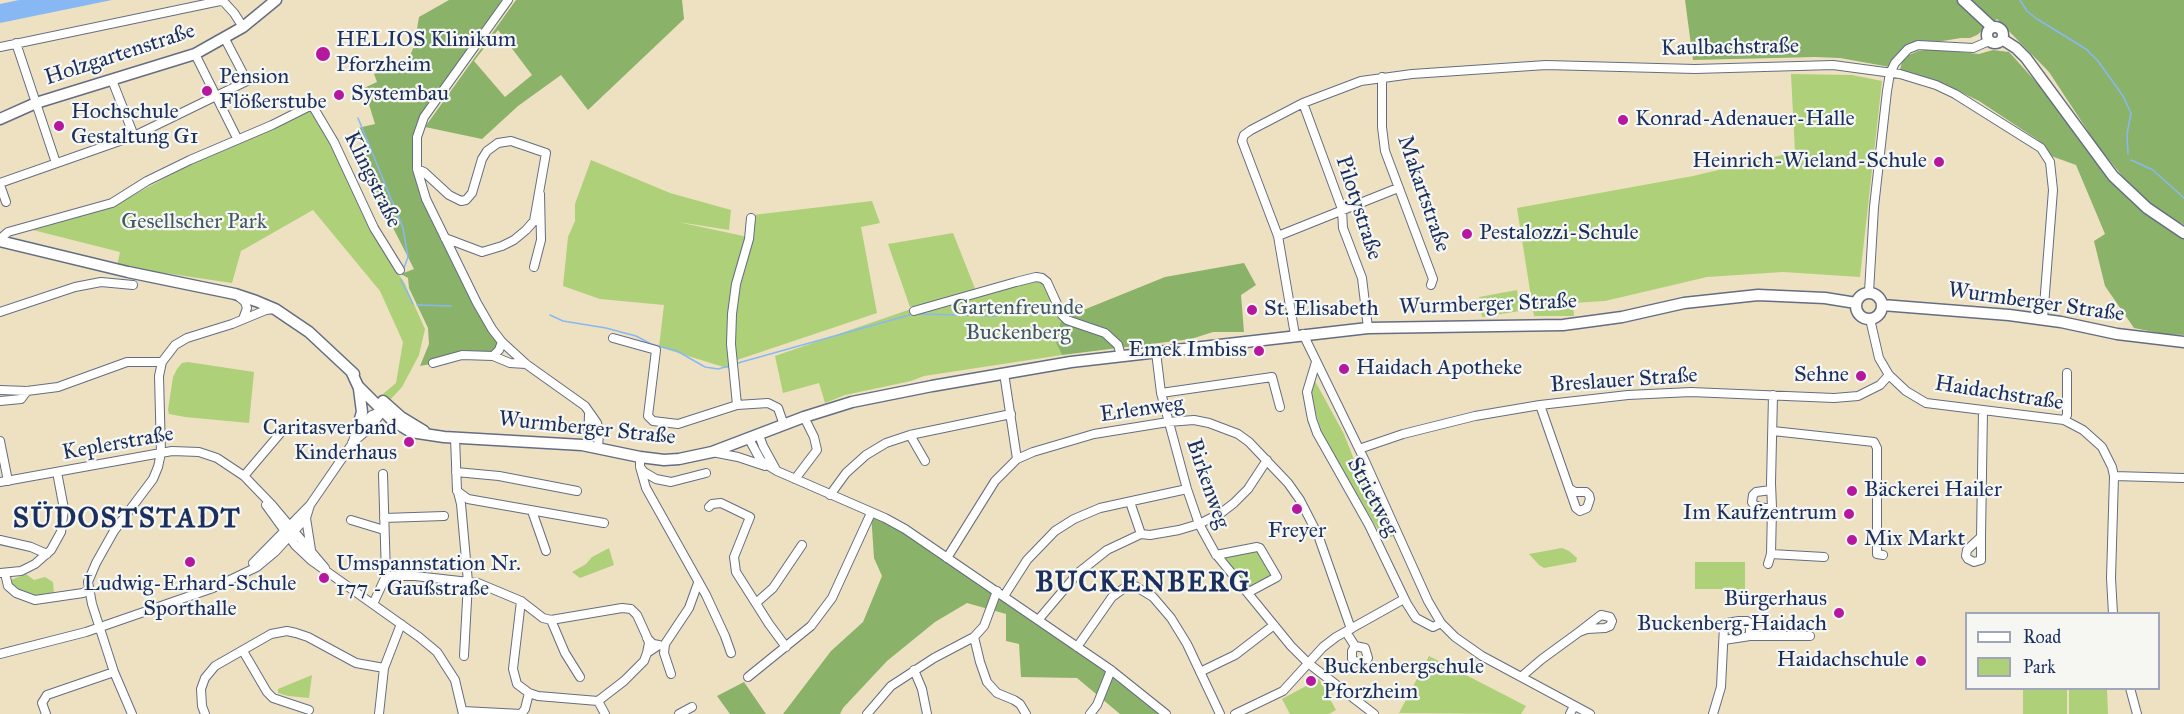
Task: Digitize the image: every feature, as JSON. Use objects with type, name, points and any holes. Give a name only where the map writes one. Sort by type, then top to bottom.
[{"type":"main road","name":"Holzgartenstraße","points":[[0,119],[36,103],[195,54],[243,27],[276,0]]},
{"type":"main road","points":[[1963,0],[1992,27]]},
{"type":"main road","points":[[1997,26],[2003,34],[2002,39],[1995,43],[1989,40],[1987,33],[1992,27],[1997,26]]},
{"type":"main road","points":[[2002,39],[2026,58],[2114,176],[2147,208],[2184,233]]},
{"type":"main road","points":[[2,243],[235,294],[275,309],[309,332],[351,371],[385,408]]},
{"type":"main road","points":[[1869,292],[1878,296],[1882,305],[1881,313],[1870,319],[1859,314],[1856,303],[1861,295],[1869,292]]},
{"type":"main road","name":"Wurmberger Straße","points":[[385,408],[431,435],[544,441],[593,447],[640,462],[679,459],[712,452],[804,417],[852,402],[1004,373],[1121,356],[1368,328],[1563,325],[1622,317],[1684,303],[1758,295],[1825,298],[1856,303]]},
{"type":"main road","name":"Wurmberger Straße","points":[[1882,305],[2043,319],[2117,334],[2184,342]]},
{"type":"main road","points":[[351,371],[358,386],[362,405],[357,429]]},
{"type":"main road","points":[[358,386],[385,408]]},
{"type":"street","points":[[508,0],[430,107],[417,137],[417,169],[426,199],[492,329],[502,342],[526,364],[579,400],[597,423],[599,434],[593,447]]},
{"type":"street","points":[[0,46],[220,1],[224,2],[234,13],[243,27]]},
{"type":"street","points":[[6,202],[0,184],[134,136],[248,81],[225,39]]},
{"type":"street","points":[[1869,292],[1874,207],[1890,73],[1908,49],[1918,45],[1973,48],[1989,40]]},
{"type":"street","points":[[16,43],[56,163]]},
{"type":"street","points":[[2,243],[8,232],[112,202],[147,181],[237,138],[195,54]]},
{"type":"street","name":"Kaulbachstraße","points":[[1242,141],[1244,135],[1251,130],[1303,103],[1361,81],[1382,77],[1546,65],[1695,69],[1823,64],[1890,73],[1936,85],[1955,94],[2031,142],[2046,155],[2052,171],[2053,190],[2043,319]]},
{"type":"street","name":"Makartstraße","points":[[1382,77],[1385,151],[1433,279],[1431,285]]},
{"type":"street","points":[[112,80],[134,136]]},
{"type":"street","name":"Pilotystraße","points":[[1303,103],[1342,209],[1343,228],[1362,278],[1368,328]]},
{"type":"street","name":"Klingstraße","points":[[237,138],[272,125],[312,105],[334,142],[374,228],[400,270]]},
{"type":"street","points":[[417,169],[424,172],[449,195],[461,201],[466,200],[472,193],[479,165],[487,151],[498,143],[511,141],[546,153],[534,221],[514,240],[482,252],[445,238]]},
{"type":"street","name":"Strietweg","points":[[1242,141],[1278,236],[1299,335],[1316,362],[1359,448],[1412,567],[1441,623],[1470,649],[1521,677],[1572,710],[1590,714]]},
{"type":"street","points":[[1278,236],[1398,188]]},
{"type":"street","points":[[534,267],[542,228],[542,195],[538,192]]},
{"type":"street","points":[[737,405],[731,344],[732,314],[736,284],[749,239],[751,218]]},
{"type":"street","points":[[915,310],[1016,282],[1036,277],[1042,278],[1047,282],[1062,315],[1067,320],[1106,333],[1118,345],[1121,356]]},
{"type":"street","points":[[0,312],[75,286],[101,282],[133,285]]},
{"type":"street","points":[[235,294],[246,304],[247,311],[243,320]]},
{"type":"street","points":[[132,714],[114,672],[88,590],[88,582],[122,517],[153,479],[161,453],[159,376],[162,362],[169,351],[182,340],[266,310],[275,309]]},
{"type":"street","name":"Haidachstraße","points":[[1870,319],[1879,358],[1889,375],[1906,391],[1926,403],[2064,420],[2088,434],[2102,447],[2112,466],[2114,476],[2111,566],[2113,612]]},
{"type":"street","points":[[613,338],[656,350],[648,416],[652,422],[666,424],[688,422],[737,405],[773,404],[778,408],[784,425]]},
{"type":"street","points":[[493,356],[499,350],[502,342]]},
{"type":"street","name":"Birkenweg","points":[[1156,352],[1161,393],[1187,489],[1199,524],[1216,555],[1308,663],[1374,714]]},
{"type":"street","points":[[433,363],[462,355],[493,356],[510,363],[526,364]]},
{"type":"street","points":[[0,390],[27,391],[58,387],[127,362],[162,362]]},
{"type":"street","name":"Strietweg","points":[[1316,362],[1307,392],[1312,419],[1369,525],[1404,599],[1416,618],[1433,627],[1441,623]]},
{"type":"street","points":[[1004,373],[1017,459]]},
{"type":"street","points":[[2064,420],[2067,416],[2067,373]]},
{"type":"street","name":"Breslauer Straße","points":[[1359,448],[1475,416],[1540,405],[1628,395],[1691,392],[1834,398],[1858,396],[1880,385],[1889,375]]},
{"type":"street","points":[[1161,393],[1272,377],[1280,407]]},
{"type":"street","points":[[0,401],[21,399],[27,391]]},
{"type":"street","points":[[1768,564],[1771,554],[1773,395]]},
{"type":"street","points":[[1540,405],[1570,489]]},
{"type":"street","points":[[352,444],[357,429],[372,415],[385,408]]},
{"type":"street","points":[[289,533],[352,444],[364,434],[385,408]]},
{"type":"street","points":[[1981,537],[1983,410]]},
{"type":"street","points":[[830,495],[846,473],[866,455],[886,443],[910,435],[1011,414]]},
{"type":"street","points":[[795,479],[817,450],[814,437],[804,417]]},
{"type":"street","name":"Erlenweg","points":[[947,558],[996,481],[1017,459],[1094,434],[1194,420],[1222,427],[1249,442],[1288,483],[1310,517],[1355,646]]},
{"type":"street","points":[[244,476],[283,430],[291,429]]},
{"type":"street","points":[[1773,431],[1874,442],[1876,448],[1877,554],[1883,555]]},
{"type":"street","points":[[759,435],[777,471]]},
{"type":"street","points":[[910,435],[926,461]]},
{"type":"street","points":[[455,437],[456,472],[468,582],[464,656]]},
{"type":"street","points":[[748,439],[762,461],[777,471]]},
{"type":"street","points":[[0,441],[4,482]]},
{"type":"street","name":"Keplerstraße","points":[[4,482],[161,453],[184,450],[199,452],[217,458],[244,476],[289,533]]},
{"type":"street","points":[[712,452],[738,457],[777,471],[905,529],[1111,670],[1166,714]]},
{"type":"street","points":[[1039,619],[1078,573],[1107,550],[1141,534],[1150,535],[1179,530],[1199,524],[1221,513],[1248,489],[1267,460]]},
{"type":"street","points":[[640,462],[644,472],[671,482],[706,473]]},
{"type":"street","points":[[640,462],[646,488],[726,636],[731,653]]},
{"type":"street","points":[[57,472],[64,509],[61,532],[47,554],[28,567],[3,573],[8,586],[16,593],[35,600],[83,593],[88,590]]},
{"type":"street","points":[[456,472],[499,476],[577,491]]},
{"type":"street","points":[[372,604],[386,576],[383,474]]},
{"type":"street","points":[[2114,476],[2184,478]]},
{"type":"street","points":[[867,714],[891,686],[914,670],[974,637],[984,626],[1000,594],[1027,560],[1055,531],[1074,519],[1100,508],[1187,489]]},
{"type":"street","points":[[1771,490],[1756,492],[1752,502],[1758,507],[1772,508]]},
{"type":"street","points":[[458,491],[468,499],[604,523]]},
{"type":"street","points":[[1130,502],[1141,534]]},
{"type":"street","points":[[709,507],[712,504],[721,503],[750,517],[740,540],[734,563],[741,582],[786,646]]},
{"type":"street","points":[[310,505],[306,518],[311,550]]},
{"type":"street","points":[[532,511],[546,551]]},
{"type":"street","points":[[748,677],[812,626],[832,598],[871,513]]},
{"type":"street","points":[[384,518],[444,516]]},
{"type":"street","points":[[0,654],[100,627],[213,588],[245,572],[306,518]]},
{"type":"street","points":[[351,520],[384,530]]},
{"type":"street","points":[[289,533],[311,550],[325,568]]},
{"type":"street","points":[[289,533],[312,561],[325,568],[429,644],[445,662],[455,680],[463,712],[521,714],[525,709],[529,693]]},
{"type":"street","points":[[0,540],[31,547],[47,554]]},
{"type":"street","points":[[756,603],[773,588],[802,545]]},
{"type":"street","name":"Birkenweg","points":[[1216,555],[1257,547],[1260,549],[1276,577],[1249,592]]},
{"type":"street","points":[[1771,554],[1824,558]]},
{"type":"street","points":[[386,576],[415,576],[490,587],[521,601],[543,618],[551,620],[622,608],[631,609],[637,615],[649,643],[644,661],[598,701],[553,698],[529,693],[517,684],[513,669],[521,601]]},
{"type":"street","points":[[647,653],[663,643],[689,608],[698,583]]},
{"type":"street","points":[[1077,647],[1112,597],[1131,585],[1153,597],[1162,606],[1187,644],[1220,714]]},
{"type":"street","points":[[1235,714],[1283,691],[1323,647],[1348,630],[1404,599]]},
{"type":"street","points":[[551,620],[565,653],[580,677]]},
{"type":"street","points":[[1713,714],[1721,687],[1726,623],[1747,621],[1750,623],[1750,636]]},
{"type":"street","points":[[379,714],[384,668],[401,624]]},
{"type":"street","points":[[1200,672],[1235,655],[1274,625]]},
{"type":"street","points":[[205,714],[201,689],[205,678],[215,666],[272,634],[288,631],[308,637],[356,663],[384,668]]},
{"type":"street","points":[[1521,677],[1542,658],[1579,632]]},
{"type":"street","points":[[1724,639],[1750,636],[1810,636]]},
{"type":"street","points":[[647,637],[653,644],[663,643]]},
{"type":"street","points":[[974,637],[987,681],[997,693],[1020,704],[1026,714]]},
{"type":"street","points":[[663,643],[671,674]]},
{"type":"street","points":[[243,651],[265,690],[273,698],[309,710]]},
{"type":"street","points":[[914,670],[922,688],[927,714]]},
{"type":"street","points":[[1090,714],[1097,705],[1111,670]]},
{"type":"street","points":[[46,714],[42,703],[47,695],[114,672]]},
{"type":"street","points":[[2131,690],[2137,714]]},
{"type":"street","points":[[598,701],[605,714]]},
{"type":"street","points":[[679,714],[692,707]]},
{"type":"green space","points":[[449,0],[502,0],[467,52],[426,106],[414,135],[416,179],[499,342],[496,351],[420,366],[429,344],[428,328],[409,288],[408,278],[401,274],[414,269],[382,206],[366,168],[358,128],[375,124],[364,88],[377,82],[374,74],[408,61],[414,46],[419,17]]},
{"type":"green space","points":[[516,0],[682,0],[684,19],[588,110],[561,75],[518,106],[482,139],[425,127]],"holes":[[[498,30],[532,75],[505,97],[474,61]]]},
{"type":"green space","points":[[1685,0],[2184,0],[2184,225],[2161,212],[2132,188],[2097,145],[2049,72],[1997,19],[1970,38],[1930,43],[1919,42],[1890,67],[1840,58],[1815,57],[1693,60]]},
{"type":"green space","points":[[1932,49],[1979,54],[1993,50],[2009,52],[2055,103],[2104,174],[2133,203],[2184,237],[2184,335],[2134,328],[2105,286],[2094,241],[2105,234],[2076,165],[2051,156],[2038,140],[1979,101],[1940,82],[1900,70],[1902,62],[1909,55]]},
{"type":"green space","points":[[1791,74],[1852,75],[1882,81],[1860,277],[1783,272],[1707,277],[1605,301],[1573,303],[1574,316],[1534,316],[1517,208],[1693,176],[1795,152]]},
{"type":"green space","name":"Gesellscher Park","points":[[311,111],[323,127],[387,257],[404,282],[425,329],[419,355],[402,387],[390,400],[383,394],[396,383],[403,342],[380,291],[313,210],[241,251],[232,283],[117,266],[120,252],[33,230],[110,208],[196,161]]},
{"type":"green space","points":[[591,160],[670,193],[731,210],[729,230],[678,222],[748,237],[732,295],[730,369],[659,347],[664,305],[600,299],[563,286],[568,237],[575,221],[575,204]]},
{"type":"green space","points":[[872,201],[880,223],[861,227],[877,313],[734,361],[736,302],[748,259],[753,215]]},
{"type":"green space","points":[[953,233],[976,291],[910,307],[888,244]]},
{"type":"green space","points":[[1244,263],[1256,285],[1241,295],[1244,332],[1213,332],[1191,339],[1062,355],[1056,343],[1061,320],[1066,317],[1165,277]]},
{"type":"green space","name":"Gartenfreunde Buckenberg","points":[[1029,278],[1044,280],[1061,320],[1056,343],[1062,355],[924,376],[911,381],[845,395],[825,403],[819,383],[783,393],[775,356],[911,309]]},
{"type":"green space","points":[[1517,290],[1520,311],[1482,317],[1479,297]]},
{"type":"green space","points":[[182,363],[254,372],[249,423],[169,414],[173,377]]},
{"type":"green space","points":[[1312,381],[1315,381],[1344,434],[1355,462],[1384,514],[1393,536],[1384,540],[1324,438],[1310,396]]},
{"type":"green space","points":[[871,513],[904,531],[1085,657],[1161,714],[1120,714],[1077,678],[1021,677],[1019,644],[1006,641],[1006,614],[967,603],[935,622],[887,661],[840,714],[783,714],[831,651],[863,622],[882,576],[874,558]]},
{"type":"green space","points":[[609,548],[614,565],[580,578],[572,572],[586,564],[592,557]]},
{"type":"green space","points":[[1257,548],[1276,577],[1249,590],[1221,555]]},
{"type":"green space","points":[[1562,548],[1577,558],[1576,562],[1544,568],[1529,554]]},
{"type":"green space","points":[[1695,562],[1745,562],[1745,589],[1695,589]]},
{"type":"green space","points":[[26,574],[34,580],[45,577],[53,582],[54,595],[32,597],[12,587],[11,580]]},
{"type":"green space","points":[[1429,656],[1526,706],[1521,714],[1399,713]]},
{"type":"green space","points":[[312,675],[309,698],[278,693],[278,689]]},
{"type":"green space","points":[[1319,679],[1336,710],[1329,714],[1290,714],[1282,699]]},
{"type":"green space","points":[[744,682],[766,714],[730,714],[717,696]]},
{"type":"green space","points":[[2023,690],[2067,690],[2067,714],[2023,714]]},
{"type":"green space","points":[[2069,690],[2107,690],[2108,714],[2069,714]]},
{"type":"water","points":[[19,0],[112,0],[0,23],[0,4]]},
{"type":"waterway","points":[[2020,0],[2027,11],[2037,19],[2086,49],[2098,61],[2123,96],[2131,113],[2127,134],[2128,154]]},
{"type":"waterway","points":[[358,118],[403,228],[408,257],[402,273]]},
{"type":"waterway","points":[[2131,160],[2153,170],[2184,198]]},
{"type":"waterway","points":[[401,280],[413,304]]},
{"type":"waterway","points":[[417,305],[451,306]]},
{"type":"waterway","points":[[738,363],[913,314]]},
{"type":"waterway","points":[[918,314],[998,316]]},
{"type":"waterway","points":[[550,315],[563,321],[636,336],[651,344],[677,351],[705,367],[718,369],[729,366]]},
{"type":"place","name":"HELIOS Klinikum Pforzheim","points":[[323,54]]},
{"type":"place","name":"Pension Flößerstube","points":[[207,91]]},
{"type":"place","name":"Systembau","points":[[339,95]]},
{"type":"place","name":"Konrad-Adenauer-Halle","points":[[1623,120]]},
{"type":"place","name":"Hochschule Gestaltung G1","points":[[59,126]]},
{"type":"place","name":"Heinrich-Wieland-Schule","points":[[1939,162]]},
{"type":"place","name":"Pestalozzi-Schule","points":[[1467,234]]},
{"type":"place","name":"St. Elisabeth","points":[[1252,310]]},
{"type":"place","name":"Emek Imbiss","points":[[1259,351]]},
{"type":"place","name":"Haidach Apotheke","points":[[1344,369]]},
{"type":"place","name":"Sehne","points":[[1861,376]]},
{"type":"place","name":"Caritasverband Kinderhaus","points":[[409,442]]},
{"type":"place","name":"Bäckerei Hailer","points":[[1852,491]]},
{"type":"place","name":"Freyer","points":[[1297,509]]},
{"type":"place","name":"Im Kaufzentrum","points":[[1849,514]]},
{"type":"place","name":"Mix Markt","points":[[1852,540]]},
{"type":"place","name":"Ludwig-Erhard-Schule Sporthalle","points":[[190,562]]},
{"type":"place","name":"Umspannstation Nr. 177 - Gaußstraße","points":[[324,578]]},
{"type":"place","name":"Bürgerhaus Buckenberg-Haidach","points":[[1839,613]]},
{"type":"place","name":"Haidachschule","points":[[1921,661]]},
{"type":"place","name":"Buckenbergschule Pforzheim","points":[[1311,681]]},
{"type":"district","name":"SÜDOSTSTADT","points":[[127,520]]},
{"type":"district","name":"BUCKENBERG","points":[[1143,584]]}]
